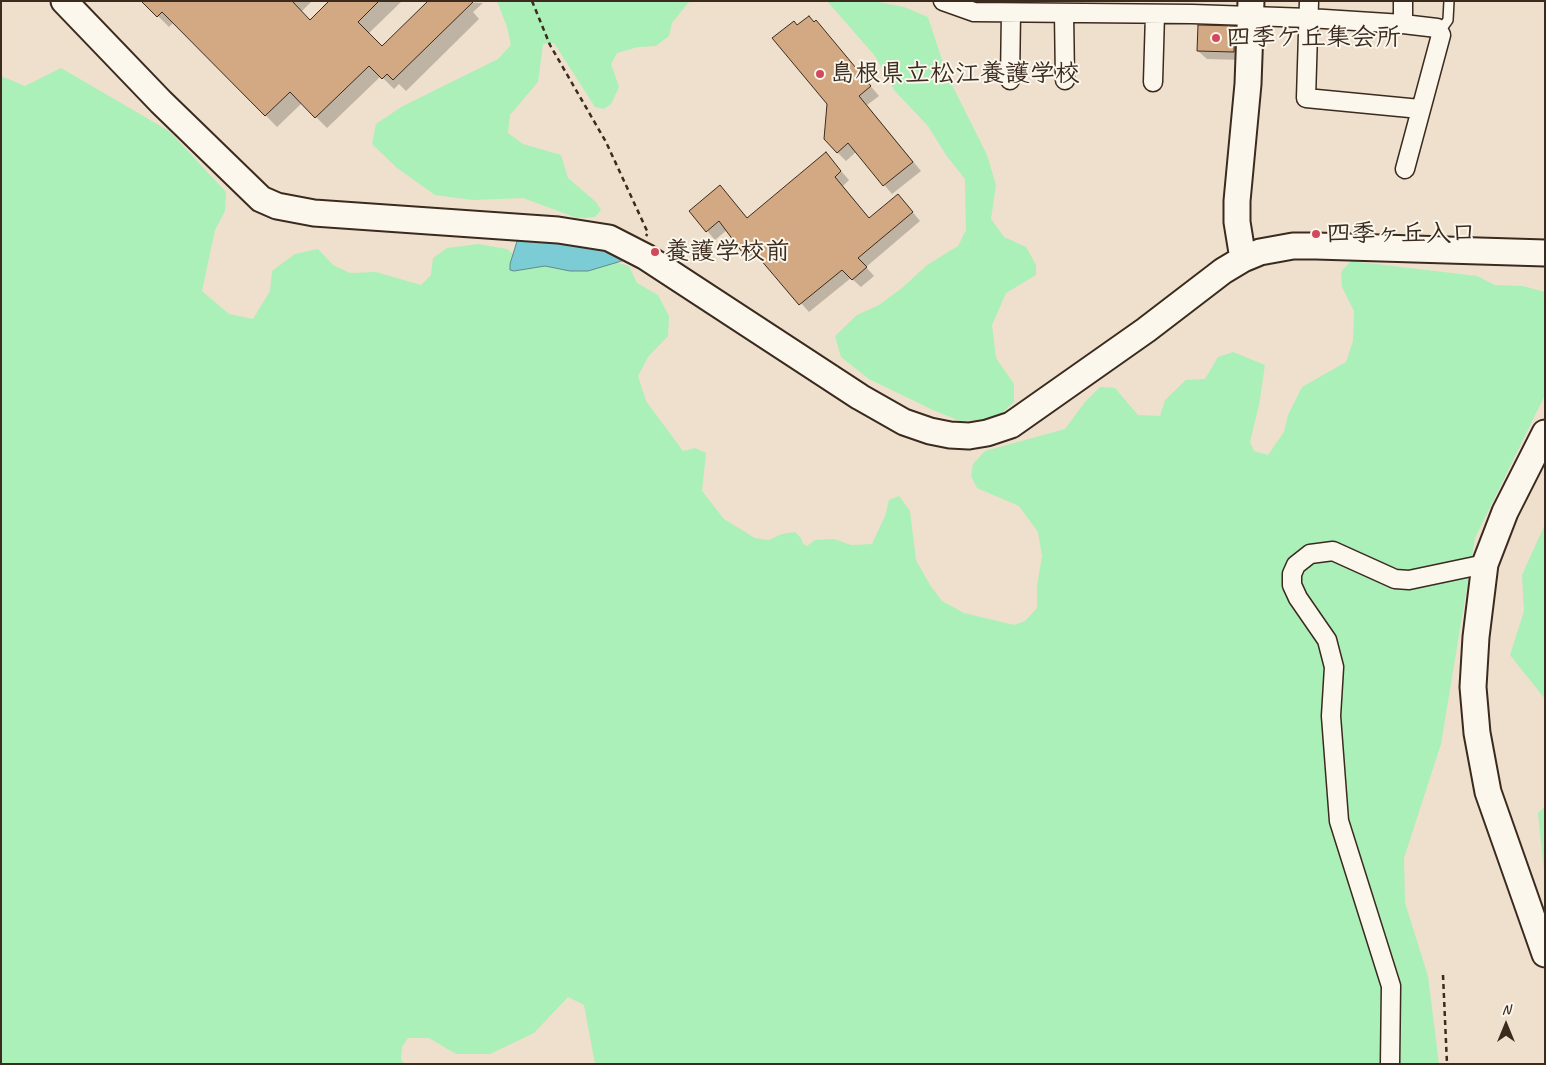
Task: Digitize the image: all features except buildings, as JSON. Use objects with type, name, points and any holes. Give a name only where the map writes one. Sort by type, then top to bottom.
[{"type":"street","points":[[64,1],[231,172],[261,199],[277,206],[314,213],[558,230],[609,238],[638,253],[731,311],[852,392],[904,422],[930,432],[969,436],[988,433],[1011,425],[1243,259],[1260,252],[1293,246],[1545,253]]},
{"type":"street","points":[[943,1],[974,12],[1015,9],[1064,14],[1104,8],[1155,14],[1192,8],[1309,9],[1433,27],[1440,31],[1441,39],[1420,109],[1405,169]]},
{"type":"street","points":[[1403,1],[1403,24]]},
{"type":"street","points":[[1010,80],[1015,9]]},
{"type":"street","points":[[1243,259],[1237,222],[1237,201],[1251,9]]},
{"type":"street","points":[[1309,9],[1306,98],[1420,109]]},
{"type":"street","points":[[1064,14],[1065,80]]},
{"type":"street","points":[[1153,82],[1155,14]]},
{"type":"street","points":[[1545,433],[1504,512],[1485,564],[1476,637],[1473,687],[1477,733],[1488,792],[1545,954]]},
{"type":"street","points":[[1390,1064],[1391,986],[1339,820],[1331,716],[1334,666],[1326,640],[1298,598],[1292,585],[1292,574],[1296,564],[1310,554],[1333,551],[1395,578],[1410,580],[1485,564]]},
{"type":"lane","points":[[1440,31],[1448,20],[1449,1]]},
{"type":"path","points":[[532,1],[550,45],[606,142],[648,233],[638,253]]},
{"type":"path","points":[[1443,975],[1447,1064]]},
{"type":"green space","points":[[497,1],[692,1],[688,3],[672,23],[669,36],[656,46],[638,47],[617,53],[611,64],[619,87],[611,104],[604,109],[595,107],[554,43],[543,44],[538,82],[510,115],[508,133],[523,144],[561,155],[568,178],[596,202],[601,210],[595,217],[577,218],[523,198],[473,200],[435,195],[397,168],[372,144],[376,124],[401,107],[498,59],[511,45],[507,27]]},
{"type":"green space","points":[[827,1],[873,1],[904,7],[928,17],[947,75],[987,155],[996,185],[991,219],[1004,237],[1026,247],[1036,265],[1036,275],[1006,293],[992,325],[996,358],[1014,384],[1014,402],[1001,414],[982,420],[960,421],[869,379],[841,357],[835,336],[857,315],[879,305],[902,288],[927,265],[958,246],[966,230],[965,179],[946,155],[928,126],[894,90],[875,56]]},
{"type":"green space","points":[[61,68],[169,131],[226,192],[225,211],[215,230],[202,291],[229,314],[253,319],[270,291],[272,271],[295,254],[318,249],[333,265],[350,273],[376,272],[421,285],[431,275],[433,258],[447,248],[478,244],[507,249],[521,261],[606,260],[629,266],[637,283],[658,295],[669,316],[668,336],[648,357],[638,376],[646,401],[683,451],[695,448],[706,453],[702,491],[724,519],[755,538],[769,540],[782,534],[795,532],[801,538],[803,544],[807,546],[815,540],[834,539],[851,545],[872,544],[885,516],[889,500],[899,496],[910,511],[916,560],[930,585],[942,601],[964,613],[1014,625],[1025,621],[1037,608],[1037,586],[1042,556],[1038,532],[1019,506],[977,488],[971,476],[973,464],[985,451],[1065,429],[1085,402],[1100,387],[1115,388],[1138,415],[1160,416],[1165,400],[1186,380],[1205,379],[1218,357],[1233,352],[1265,365],[1259,405],[1250,442],[1254,451],[1268,455],[1284,432],[1288,415],[1302,387],[1346,362],[1353,341],[1354,311],[1342,287],[1341,272],[1351,261],[1477,276],[1495,285],[1523,286],[1545,292],[1545,395],[1475,538],[1441,744],[1404,858],[1405,903],[1428,976],[1439,1064],[595,1064],[584,1005],[568,997],[534,1033],[490,1054],[456,1054],[429,1038],[408,1038],[402,1047],[401,1060],[405,1064],[1,1064],[1,76],[25,86]]},
{"type":"green space","points":[[1545,524],[1545,699],[1510,655],[1524,611],[1522,575]]},
{"type":"green space","points":[[1545,806],[1545,881],[1538,813]]},
{"type":"water","points":[[518,238],[579,242],[608,249],[625,260],[588,271],[570,271],[545,266],[514,271],[510,270],[510,264]]},
{"type":"place","name":"四季ケ丘集会所","points":[[1216,38]]},
{"type":"place","name":"島根県立松江養護学校","points":[[820,74]]},
{"type":"place","name":"四季ヶ丘入口","points":[[1316,234]]},
{"type":"place","name":"養護学校前","points":[[655,252]]}]
